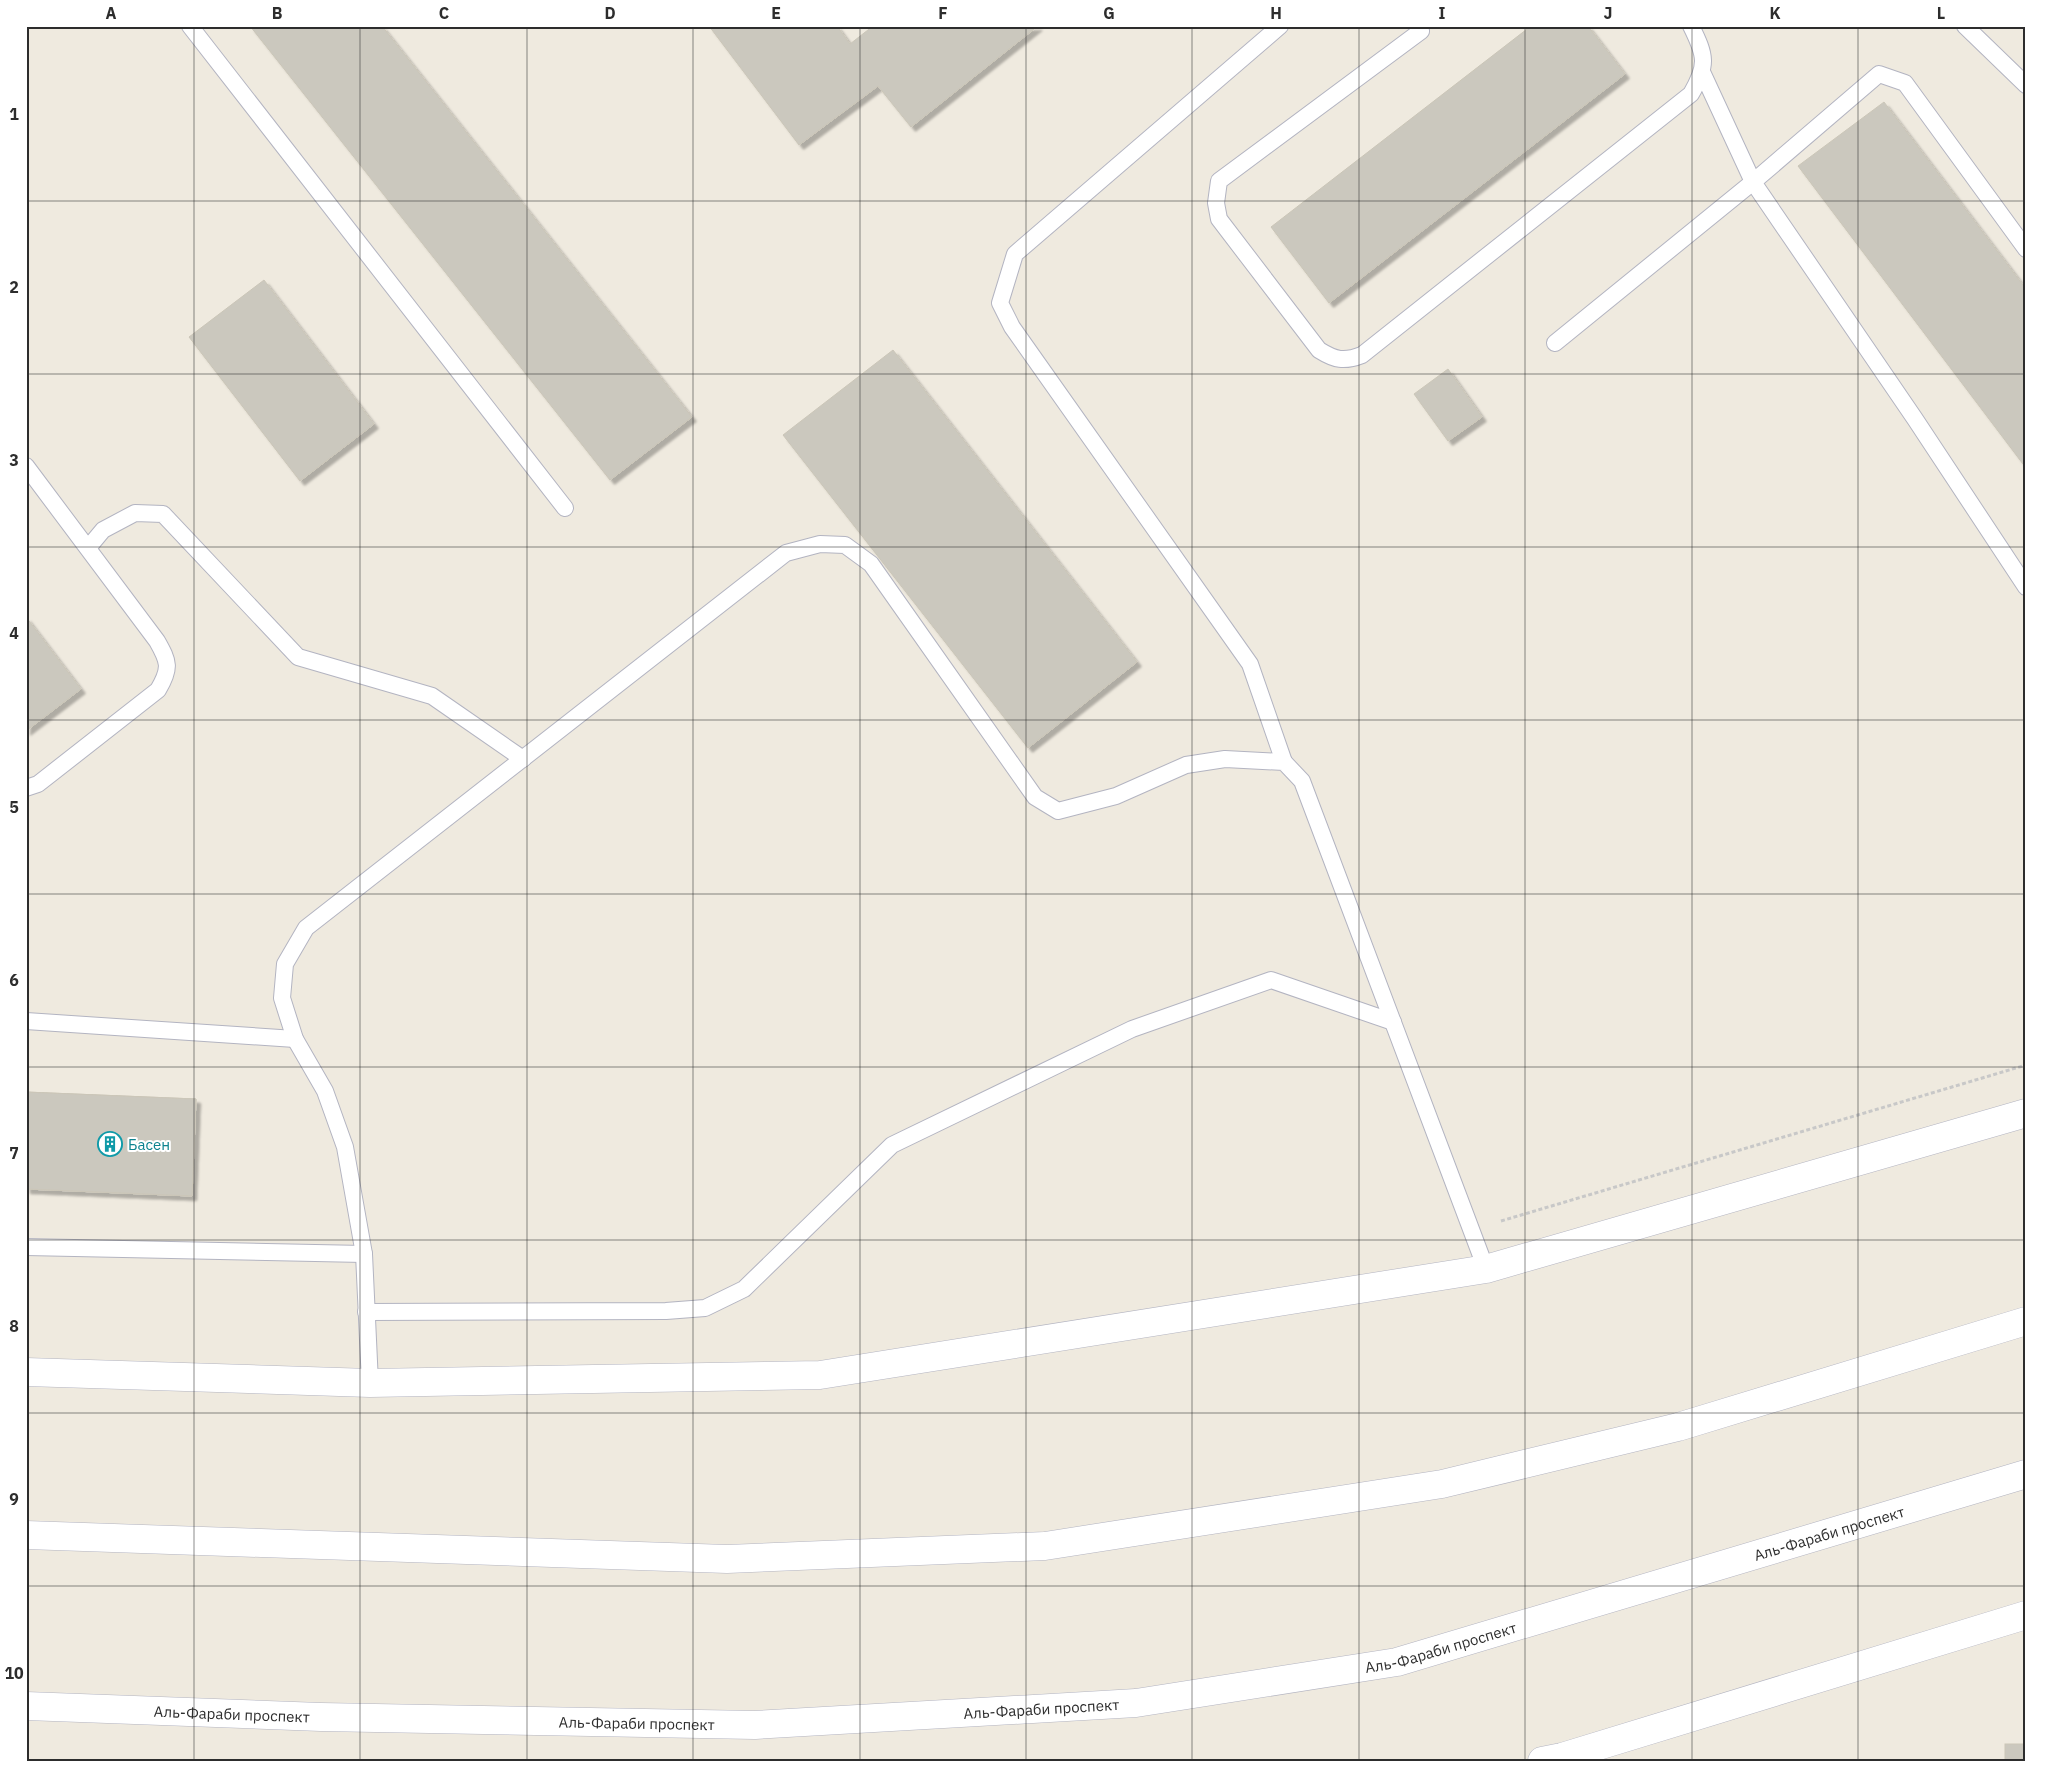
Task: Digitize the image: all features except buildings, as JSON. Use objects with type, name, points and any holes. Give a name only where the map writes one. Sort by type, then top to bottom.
[{"type":"street","points":[[26,1372],[370,1383],[820,1375],[1486,1269],[2026,1112]]},
{"type":"street","points":[[26,1535],[727,1559],[1045,1546],[1442,1484],[1678,1428],[2026,1322]]},
{"type":"street","name":"Аль-Фараби проспект","points":[[26,1706],[321,1717],[755,1725],[1136,1703],[1397,1662],[2026,1474]]},
{"type":"street","points":[[1542,1761],[1596,1753],[2026,1615]]},
{"type":"lane","points":[[190,26],[565,508]]},
{"type":"lane","points":[[1280,26],[1015,254],[1000,303],[1012,327],[1250,664],[1284,762],[1302,781],[1486,1269]]},
{"type":"lane","points":[[1691,26],[1702,47],[1703,74],[1753,182],[1915,418],[2026,586]]},
{"type":"lane","points":[[1965,26],[2026,85]]},
{"type":"lane","points":[[1423,28],[1219,182],[1216,203],[1219,219],[1319,350],[1336,360],[1350,359],[1370,348],[1690,94],[1703,74]]},
{"type":"lane","points":[[1555,343],[1753,182],[1878,74],[1905,82],[2026,249]]},
{"type":"lane","points":[[26,466],[157,640],[168,660],[166,676],[158,690],[38,784],[26,788]]},
{"type":"lane","points":[[88,548],[103,530],[134,513],[163,514],[298,658],[432,696],[523,759]]},
{"type":"lane","points":[[370,1383],[364,1254],[344,1147],[325,1091],[295,1039],[282,998],[285,964],[306,928],[786,553],[820,544],[845,544],[871,564],[1035,798],[1058,811],[1116,796],[1186,765],[1225,759],[1284,762]]},
{"type":"lane","points":[[366,1312],[666,1311],[706,1308],[744,1289],[892,1145],[1132,1029],[1271,980],[1393,1022]]},
{"type":"lane","points":[[26,1021],[295,1039]]},
{"type":"lane","points":[[26,1247],[364,1254]]},
{"type":"path","points":[[1471,1230],[2026,1065]]},
{"type":"place","name":"Басен","points":[[110,1144]]}]
